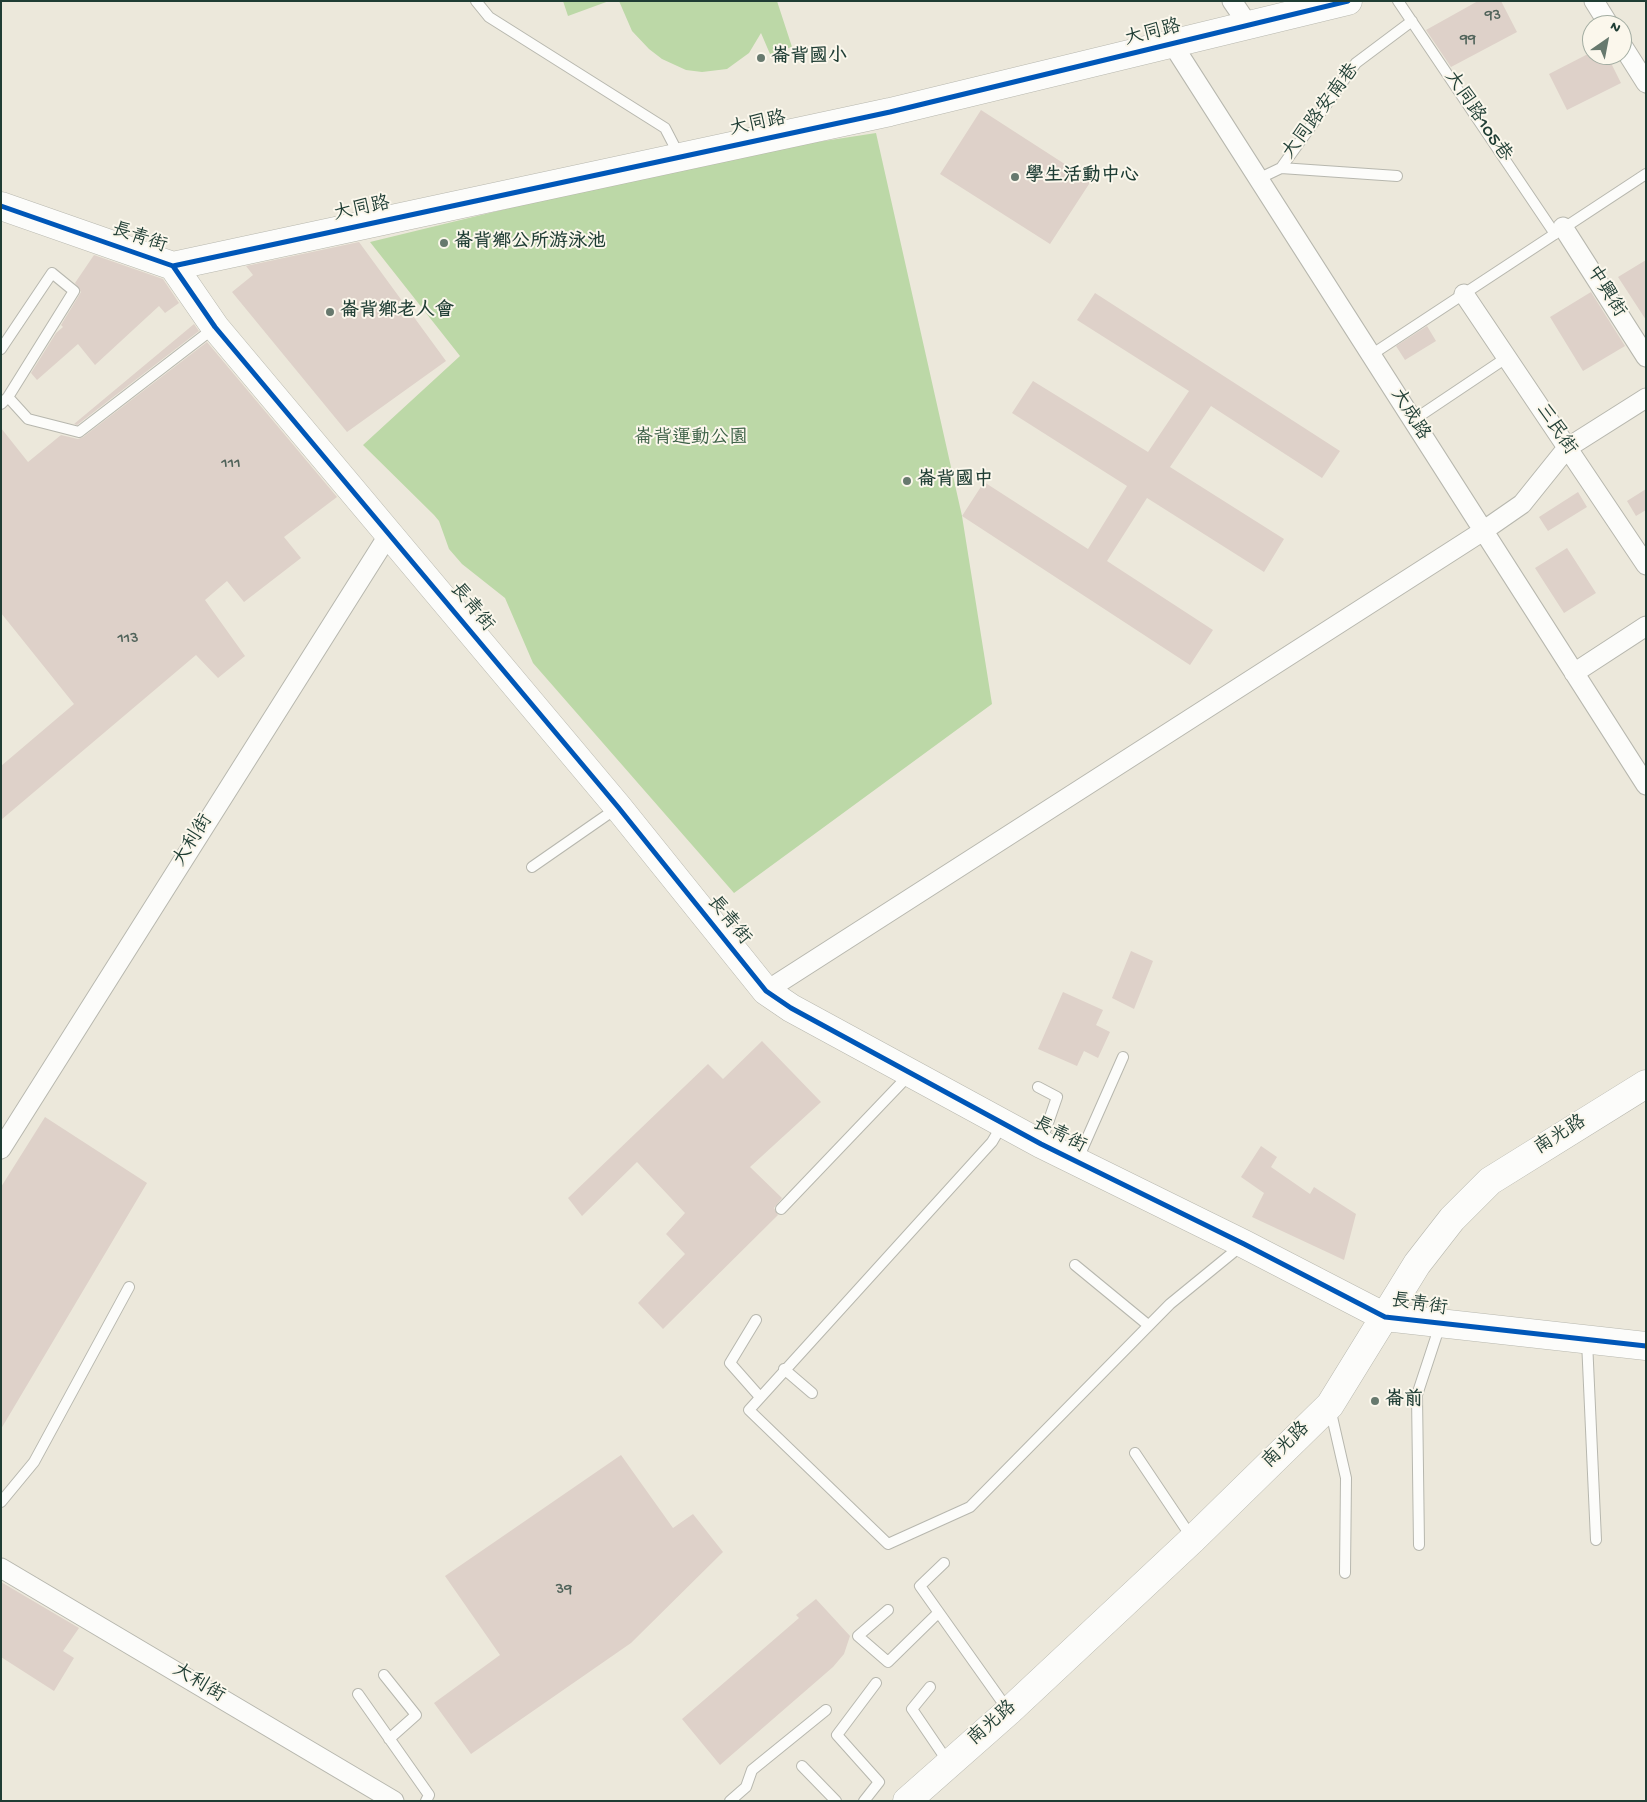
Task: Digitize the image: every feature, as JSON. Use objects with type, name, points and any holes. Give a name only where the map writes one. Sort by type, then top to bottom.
[{"type":"street","points":[[1232,1],[1250,26]]},
{"type":"street","name":"大同路","points":[[173,266],[890,112],[1173,45],[1348,1]]},
{"type":"street","points":[[1595,2],[1603,15]]},
{"type":"street","name":"大成路","points":[[1173,45],[1646,785]]},
{"type":"street","points":[[1632,61],[1646,83]]},
{"type":"street","name":"長青街","points":[[1,206],[173,266],[215,327],[618,807],[766,991],[791,1008],[1041,1144],[1244,1244],[1385,1317],[1440,1325],[1646,1346]]},
{"type":"street","name":"中興街","points":[[1559,230],[1646,357]]},
{"type":"street","name":"三民街","points":[[1464,294],[1646,564]]},
{"type":"street","points":[[766,991],[1483,532],[1522,504],[1567,448],[1646,398]]},
{"type":"street","name":"大利街","points":[[1,1149],[389,534]]},
{"type":"street","points":[[1574,673],[1646,626]]},
{"type":"street","name":"南光路","points":[[907,1801],[1009,1711],[1193,1538],[1330,1405],[1417,1264],[1452,1220],[1490,1181],[1646,1084]]},
{"type":"street","name":"大利街","points":[[1,1568],[394,1801]]},
{"type":"lane","points":[[476,1],[489,18],[665,128],[680,158]]},
{"type":"lane","name":"大同路105巷","points":[[1398,1],[1559,230]]},
{"type":"lane","name":"大同路安南巷","points":[[1258,179],[1281,168],[1356,63],[1412,21]]},
{"type":"lane","name":"大同路安南巷","points":[[1281,168],[1397,176]]},
{"type":"lane","points":[[1371,355],[1646,174]]},
{"type":"lane","points":[[1,349],[52,273],[74,291],[5,400],[28,419],[79,432],[215,327]]},
{"type":"lane","points":[[1412,421],[1506,358]]},
{"type":"lane","points":[[532,867],[618,807]]},
{"type":"lane","points":[[1077,1162],[1123,1057]]},
{"type":"lane","points":[[781,1209],[911,1073]]},
{"type":"lane","points":[[1038,1086],[1058,1097],[1041,1144]]},
{"type":"lane","points":[[1003,1123],[992,1142],[784,1369],[750,1410],[888,1544],[970,1507],[1148,1325],[1170,1304],[1244,1244]]},
{"type":"lane","points":[[1075,1265],[1148,1325]]},
{"type":"lane","points":[[1,1502],[34,1462],[130,1287]]},
{"type":"lane","points":[[756,1320],[730,1363],[760,1397]]},
{"type":"lane","points":[[1419,1545],[1417,1395],[1440,1325]]},
{"type":"lane","points":[[1587,1340],[1596,1540]]},
{"type":"lane","points":[[784,1369],[812,1393]]},
{"type":"lane","points":[[1330,1405],[1346,1478],[1345,1573]]},
{"type":"lane","points":[[1135,1453],[1193,1538]]},
{"type":"lane","points":[[944,1563],[920,1586],[1009,1711]]},
{"type":"lane","points":[[888,1610],[858,1636],[888,1662],[938,1613]]},
{"type":"lane","points":[[384,1675],[416,1716],[389,1739]]},
{"type":"lane","points":[[864,1801],[879,1782],[838,1735],[876,1683]]},
{"type":"lane","points":[[930,1687],[912,1709],[949,1763]]},
{"type":"lane","points":[[358,1694],[429,1795],[426,1801]]},
{"type":"lane","points":[[730,1801],[746,1787],[752,1770],[826,1710]]},
{"type":"lane","points":[[802,1766],[836,1801]]},
{"type":"green space","points":[[563,1],[609,1],[568,16]]},
{"type":"green space","points":[[619,1],[777,1],[792,47],[770,54],[761,33],[749,53],[727,69],[702,72],[686,70],[662,59],[649,49],[632,31]]},
{"type":"green space","name":"崙背運動公園","points":[[876,133],[962,516],[992,704],[734,893],[533,663],[505,598],[462,564],[449,549],[439,521],[363,445],[460,356],[370,242],[720,157]]},
{"type":"building","points":[[1478,1],[1501,1],[1517,32],[1451,67],[1426,30]]},
{"type":"building","points":[[1582,57],[1582,65],[1612,65],[1621,83],[1567,110],[1549,74]]},
{"type":"building","name":"學生活動中心","points":[[981,110],[1091,181],[1050,244],[940,174]]},
{"type":"building","name":"崙背鄉老人會","points":[[359,242],[446,361],[347,432],[232,292],[253,275],[246,266]]},
{"type":"building","points":[[94,255],[163,279],[179,303],[165,313],[159,306],[95,365],[78,344],[37,380],[31,373],[56,333],[63,327],[61,325],[81,292],[75,283]]},
{"type":"building","points":[[1646,260],[1646,320],[1618,277]]},
{"type":"building","points":[[1591,292],[1625,346],[1583,371],[1550,317]]},
{"type":"building","points":[[1095,293],[1340,451],[1322,478],[1211,406],[1170,467],[1284,539],[1264,572],[1147,498],[1107,561],[1213,630],[1190,665],[962,516],[984,482],[1088,549],[1127,486],[1012,413],[1033,381],[1148,452],[1189,391],[1077,320]]},
{"type":"building","points":[[194,324],[199,331],[77,425],[74,424]]},
{"type":"building","points":[[1427,326],[1436,341],[1405,360],[1396,346]]},
{"type":"building","points":[[207,342],[337,497],[284,537],[301,558],[244,602],[227,581],[205,600],[245,656],[218,678],[196,655],[1,820],[1,766],[74,704],[1,613],[1,428],[28,462],[61,435],[78,439],[83,437]]},
{"type":"building","points":[[1646,489],[1646,510],[1636,516],[1627,501]]},
{"type":"building","points":[[1578,492],[1587,507],[1548,531],[1539,517]]},
{"type":"building","points":[[1567,548],[1596,593],[1564,613],[1535,568]]},
{"type":"building","points":[[1131,951],[1153,961],[1134,1009],[1112,998]]},
{"type":"building","points":[[1063,992],[1103,1010],[1096,1025],[1110,1032],[1098,1058],[1084,1051],[1077,1066],[1038,1049]]},
{"type":"building","points":[[762,1041],[821,1102],[750,1167],[782,1198],[774,1208],[778,1215],[663,1329],[638,1303],[685,1254],[666,1234],[685,1213],[637,1162],[582,1216],[568,1198],[708,1064],[723,1079]]},
{"type":"building","points":[[45,1117],[147,1183],[1,1429],[1,1187]]},
{"type":"building","points":[[1261,1146],[1277,1157],[1271,1167],[1310,1194],[1314,1187],[1356,1214],[1344,1260],[1252,1217],[1264,1193],[1241,1177]]},
{"type":"building","points":[[621,1455],[673,1528],[693,1514],[723,1552],[631,1643],[471,1754],[434,1703],[500,1655],[445,1576]]},
{"type":"building","points":[[1,1582],[79,1628],[63,1651],[74,1658],[54,1691],[1,1657]]},
{"type":"building","points":[[816,1599],[850,1636],[844,1654],[833,1667],[720,1765],[682,1719],[799,1618],[796,1615]]},
{"type":"cycle path","points":[[173,266],[890,112],[1348,1]]},
{"type":"cycle path","points":[[1,206],[173,266],[215,327],[618,807],[766,991],[791,1008],[1041,1144],[1244,1244],[1385,1317],[1646,1346]]},
{"type":"place","name":"崙背國小","points":[[761,58]]},
{"type":"place","name":"學生活動中心","points":[[1015,177]]},
{"type":"place","name":"崙背鄉公所游泳池","points":[[444,243]]},
{"type":"place","name":"崙背鄉老人會","points":[[330,312]]},
{"type":"place","name":"崙背國中","points":[[907,481]]},
{"type":"place","name":"崙前","points":[[1375,1401]]}]
